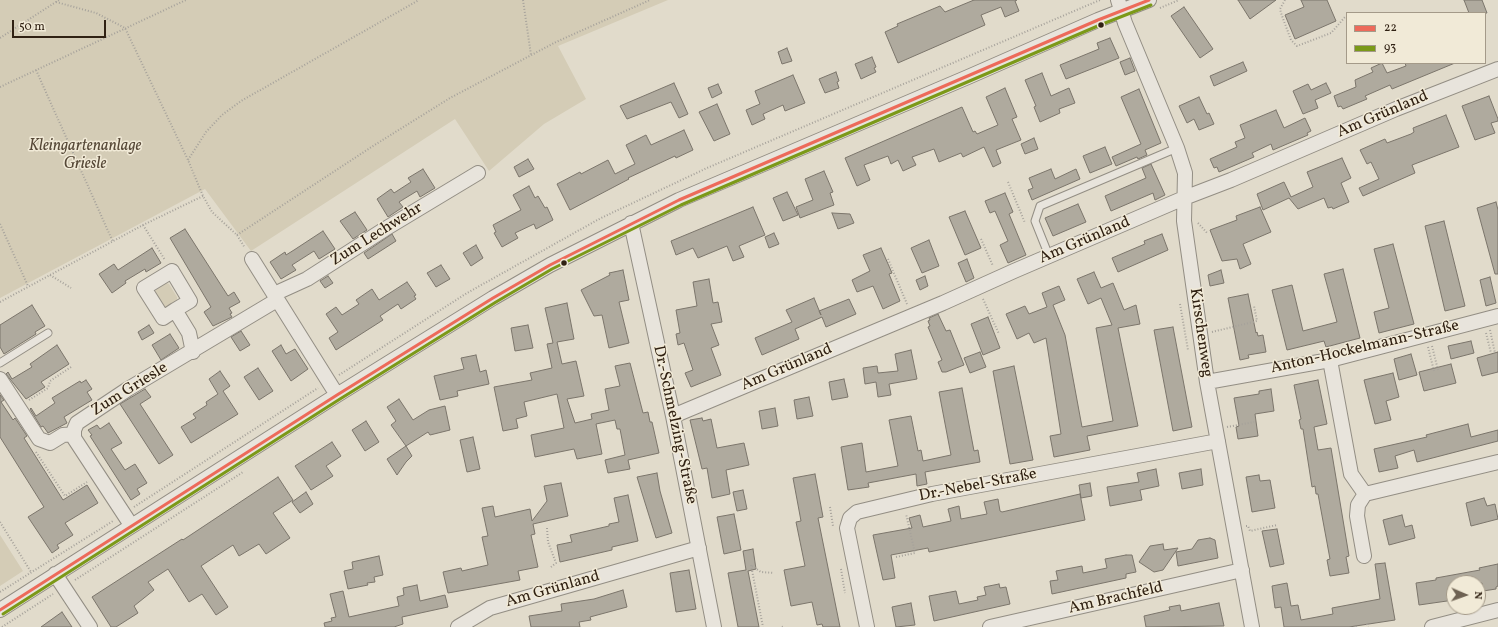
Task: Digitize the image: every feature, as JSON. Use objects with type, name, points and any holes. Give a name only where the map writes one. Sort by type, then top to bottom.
[{"type":"street","points":[[0,610],[131,525],[337,395],[493,298],[550,265],[631,223],[691,195],[968,78],[1120,5],[1154,4]]},
{"type":"street","name":"Kirschenweg","points":[[1120,5],[1177,148],[1185,173],[1184,221],[1200,335],[1216,435],[1252,627]]},
{"type":"street","name":"Am Grünland","points":[[673,416],[912,317],[998,278],[1184,198],[1231,180],[1396,109],[1498,69]]},
{"type":"street","name":"Zum Lechwehr","points":[[275,297],[307,279],[385,228],[478,173]]},
{"type":"street","name":"Dr.-Schmelzing-Straße","points":[[631,223],[673,416],[714,627]]},
{"type":"street","points":[[252,260],[337,395]]},
{"type":"street","name":"Zum Griesle","points":[[74,434],[77,423],[128,389],[193,352],[275,297]]},
{"type":"street","points":[[177,313],[189,333],[193,352]]},
{"type":"street","name":"Anton-Hockelmann-Straße","points":[[1207,382],[1330,360],[1489,318]]},
{"type":"street","points":[[1330,360],[1351,474],[1365,494]]},
{"type":"street","points":[[0,379],[18,407],[47,444],[63,435],[74,434],[74,438],[131,525]]},
{"type":"street","name":"Dr.-Nebel-Straße","points":[[867,627],[847,528],[850,518],[857,512],[903,500],[1216,435]]},
{"type":"street","points":[[1364,556],[1357,516],[1358,505],[1365,494],[1498,462]]},
{"type":"street","name":"Am Grünland","points":[[458,627],[490,608],[699,548]]},
{"type":"street","name":"Am Brachfeld","points":[[990,627],[1242,570]]},
{"type":"street","points":[[55,574],[90,627]]},
{"type":"street","points":[[1432,627],[1498,610]]},
{"type":"lane","points":[[1049,256],[1035,221],[1040,206],[1177,148]]},
{"type":"lane","points":[[0,363],[48,333]]},
{"type":"path","points":[[0,38],[59,0]]},
{"type":"path","points":[[0,87],[186,0]]},
{"type":"path","points":[[188,160],[206,132],[222,115],[240,101],[419,0]]},
{"type":"path","points":[[523,0],[531,55]]},
{"type":"path","points":[[237,235],[373,146],[450,98],[556,42],[650,0]]},
{"type":"path","points":[[1154,4],[1179,0]]},
{"type":"path","points":[[1285,0],[1280,9],[1281,13],[1291,40],[1297,46],[1331,32],[1345,17]]},
{"type":"path","points":[[56,2],[96,12],[125,28],[188,160],[203,196],[212,212],[237,235],[252,260]]},
{"type":"path","points":[[36,70],[113,242]]},
{"type":"path","points":[[1008,182],[1026,224]]},
{"type":"path","points":[[0,302],[143,225],[203,196]]},
{"type":"path","points":[[0,224],[28,287]]},
{"type":"path","points":[[143,225],[168,265]]},
{"type":"path","points":[[981,239],[998,278]]},
{"type":"path","points":[[888,259],[912,317]]},
{"type":"path","points":[[50,274],[71,288]]},
{"type":"path","points":[[978,287],[999,334]]},
{"type":"path","points":[[1200,335],[1257,321],[1254,306]]},
{"type":"path","points":[[1489,318],[1495,352]]},
{"type":"path","points":[[1489,318],[1491,353]]},
{"type":"path","points":[[1427,334],[1438,370]]},
{"type":"path","points":[[1427,334],[1434,371]]},
{"type":"path","points":[[18,407],[48,388],[50,381],[71,367]]},
{"type":"path","points":[[1216,435],[1254,422]]},
{"type":"path","points":[[47,444],[36,452],[65,496],[98,475]]},
{"type":"path","points":[[2,627],[245,471]]},
{"type":"path","points":[[896,557],[915,553],[903,500]]},
{"type":"path","points":[[0,522],[39,584]]},
{"type":"path","points":[[1234,529],[1248,526],[1250,531],[1277,525]]},
{"type":"path","points":[[547,528],[548,542],[556,563],[551,567]]},
{"type":"path","points":[[763,627],[751,565],[761,572],[774,573]]},
{"type":"path","points":[[9,623],[12,627]]},
{"type":"green space","name":"Kleingartenanlage Griesle","points":[[0,0],[668,0],[558,46],[586,99],[544,124],[489,171],[455,119],[251,251],[205,189],[0,298]]},
{"type":"green space","points":[[164,282],[169,284],[177,297],[177,303],[169,308],[163,307],[155,293],[156,288]]},
{"type":"green space","points":[[0,535],[23,571],[0,586]]},
{"type":"building","points":[[974,0],[1017,0],[1015,1],[1019,11],[1005,17],[1001,7],[981,15],[985,25],[898,63],[885,32],[898,26],[897,24],[940,6],[945,12]]},
{"type":"building","points":[[1238,0],[1276,0],[1250,19]]},
{"type":"building","points":[[1301,0],[1327,0],[1336,21],[1295,39],[1285,15],[1304,7]]},
{"type":"building","points":[[1464,0],[1482,0],[1487,13],[1486,12],[1469,12]]},
{"type":"building","points":[[1184,7],[1213,49],[1200,58],[1171,16]]},
{"type":"building","points":[[1110,38],[1119,58],[1066,79],[1060,65],[1099,49],[1097,43]]},
{"type":"building","points":[[787,48],[792,61],[782,64],[778,52]]},
{"type":"building","points":[[872,57],[876,67],[874,68],[876,72],[861,79],[855,64]]},
{"type":"building","points":[[1130,58],[1135,71],[1125,75],[1120,62]]},
{"type":"building","points":[[1243,62],[1247,71],[1214,86],[1210,76]]},
{"type":"building","points":[[1382,64],[1387,73],[1406,66],[1405,64],[1453,64],[1392,89],[1390,85],[1365,96],[1367,99],[1343,109],[1341,106],[1338,107],[1334,96],[1356,87],[1355,80],[1373,72],[1371,68]]},
{"type":"building","points":[[836,72],[839,81],[837,82],[839,88],[825,93],[819,79]]},
{"type":"building","points":[[1042,73],[1051,96],[1069,88],[1075,103],[1059,109],[1060,113],[1040,122],[1034,107],[1036,106],[1025,80]]},
{"type":"building","points":[[793,75],[805,103],[785,111],[783,105],[763,114],[765,119],[752,125],[746,110],[760,104],[755,91]]},
{"type":"building","points":[[674,83],[688,114],[679,118],[671,102],[627,119],[620,106]]},
{"type":"building","points":[[1326,83],[1331,93],[1315,100],[1318,108],[1303,114],[1293,91],[1308,84],[1311,90]]},
{"type":"building","points":[[718,84],[722,93],[712,98],[708,88]]},
{"type":"building","points":[[1005,88],[1017,117],[1012,119],[1021,140],[996,150],[1001,163],[993,167],[984,147],[963,157],[961,153],[939,162],[934,149],[912,157],[916,165],[903,171],[898,160],[891,164],[888,156],[864,165],[870,180],[857,186],[845,158],[962,107],[973,132],[975,131],[977,134],[998,125],[986,97]]},
{"type":"building","points":[[1139,89],[1161,143],[1145,150],[1147,155],[1138,159],[1137,157],[1116,166],[1112,157],[1141,144],[1121,97]]},
{"type":"building","points":[[1489,96],[1498,119],[1498,121],[1491,123],[1495,133],[1475,140],[1462,106]]},
{"type":"building","points":[[1199,97],[1207,114],[1209,113],[1214,124],[1199,130],[1194,119],[1187,123],[1179,106]]},
{"type":"building","points":[[717,104],[730,134],[714,141],[699,112]]},
{"type":"building","points":[[1276,110],[1284,128],[1305,118],[1311,131],[1307,133],[1308,135],[1273,150],[1271,144],[1252,153],[1254,157],[1219,172],[1217,167],[1214,168],[1210,159],[1237,147],[1235,142],[1245,138],[1240,125]]},
{"type":"building","points":[[1446,115],[1459,147],[1412,165],[1415,173],[1363,196],[1359,188],[1379,179],[1371,162],[1367,164],[1360,150],[1385,139],[1387,143],[1411,134],[1414,132],[1413,128]]},
{"type":"building","points":[[684,130],[693,150],[676,158],[675,156],[628,178],[629,179],[570,210],[557,184],[608,160],[615,174],[635,164],[626,145],[646,135],[651,145]]},
{"type":"building","points":[[1034,138],[1038,149],[1025,154],[1021,144]]},
{"type":"building","points":[[1105,147],[1112,164],[1090,173],[1083,156]]},
{"type":"building","points":[[1342,158],[1351,178],[1341,183],[1349,202],[1333,209],[1332,207],[1328,208],[1324,198],[1298,209],[1289,198],[1263,210],[1257,194],[1284,182],[1291,197],[1313,187],[1307,172]]},
{"type":"building","points":[[528,159],[534,169],[519,177],[514,167]]},
{"type":"building","points":[[1151,164],[1165,195],[1155,200],[1153,193],[1111,211],[1105,196],[1146,178],[1142,168]]},
{"type":"building","points":[[423,169],[435,188],[420,197],[417,191],[399,202],[403,207],[388,217],[377,199],[391,189],[394,193],[411,182],[408,178]]},
{"type":"building","points":[[1051,169],[1055,179],[1076,169],[1080,179],[1032,200],[1028,190],[1033,188],[1029,178]]},
{"type":"building","points":[[824,171],[833,192],[830,193],[834,205],[800,218],[796,207],[813,200],[805,179]]},
{"type":"building","points":[[529,186],[535,198],[538,196],[545,208],[547,207],[553,220],[536,229],[534,224],[515,233],[518,238],[502,247],[494,233],[496,232],[493,225],[521,210],[513,195]]},
{"type":"building","points":[[787,192],[798,215],[783,221],[773,198]]},
{"type":"building","points":[[1005,193],[1013,212],[1009,214],[1026,255],[1008,263],[1000,245],[1008,241],[995,211],[990,213],[985,201]]},
{"type":"building","points":[[1496,202],[1498,210],[1498,274],[1495,274],[1477,208]]},
{"type":"building","points":[[1078,204],[1086,222],[1053,236],[1045,218]]},
{"type":"building","points":[[753,207],[765,235],[739,246],[744,257],[733,261],[727,246],[698,258],[693,248],[676,255],[671,241]]},
{"type":"building","points":[[1260,207],[1271,232],[1243,244],[1251,264],[1240,269],[1237,259],[1222,261],[1210,230],[1237,220],[1236,216]]},
{"type":"building","points":[[965,211],[981,248],[965,255],[949,217]]},
{"type":"building","points":[[355,212],[367,230],[353,239],[340,221]]},
{"type":"building","points":[[832,213],[850,214],[854,223],[838,229]]},
{"type":"building","points":[[1444,221],[1465,306],[1445,311],[1425,226]]},
{"type":"building","points":[[185,229],[228,296],[234,292],[240,302],[229,308],[232,313],[230,314],[232,317],[213,326],[204,312],[211,307],[170,238]]},
{"type":"building","points":[[323,231],[335,249],[319,259],[314,251],[292,265],[296,270],[281,279],[270,262],[285,252],[286,255]]},
{"type":"building","points":[[774,233],[779,244],[769,248],[765,237]]},
{"type":"building","points":[[392,234],[396,241],[368,259],[364,253]]},
{"type":"building","points":[[1162,234],[1168,250],[1118,272],[1112,258],[1145,244],[1144,241]]},
{"type":"building","points":[[929,240],[939,266],[922,273],[911,248]]},
{"type":"building","points":[[1393,244],[1414,324],[1379,333],[1374,312],[1389,308],[1374,249]]},
{"type":"building","points":[[476,245],[483,258],[471,266],[463,253]]},
{"type":"building","points":[[152,248],[161,263],[146,272],[145,269],[125,281],[126,283],[112,293],[99,274],[114,264],[118,270]]},
{"type":"building","points":[[881,248],[892,273],[889,274],[900,301],[883,309],[873,286],[857,292],[852,280],[870,271],[863,255]]},
{"type":"building","points":[[967,259],[974,278],[966,282],[958,263]]},
{"type":"building","points":[[441,265],[450,279],[436,287],[427,273]]},
{"type":"building","points":[[1343,269],[1360,338],[1326,347],[1324,341],[1287,350],[1272,290],[1292,285],[1303,331],[1337,322],[1324,274]]},
{"type":"building","points":[[623,270],[629,300],[619,302],[629,343],[609,348],[602,315],[594,316],[581,290],[610,275],[609,273]]},
{"type":"building","points":[[1221,270],[1224,283],[1210,286],[1208,275]]},
{"type":"building","points":[[1094,272],[1101,288],[1113,283],[1124,310],[1136,305],[1140,324],[1118,328],[1138,426],[1087,436],[1090,450],[1054,457],[1050,436],[1061,434],[1046,338],[1034,343],[1029,333],[1017,339],[1006,314],[1025,306],[1029,314],[1047,307],[1042,293],[1059,286],[1065,300],[1053,305],[1065,335],[1082,427],[1113,421],[1096,328],[1112,325],[1101,298],[1088,304],[1077,279]]},
{"type":"building","points":[[328,276],[333,283],[325,288],[320,281]]},
{"type":"building","points":[[925,276],[928,286],[920,290],[916,280]]},
{"type":"building","points":[[1490,277],[1496,303],[1486,306],[1480,280]]},
{"type":"building","points":[[709,279],[713,303],[718,302],[722,322],[711,324],[719,345],[711,348],[721,375],[691,387],[685,373],[693,370],[684,343],[678,345],[676,334],[680,333],[676,310],[697,306],[693,282]]},
{"type":"building","points":[[407,282],[416,295],[414,296],[416,299],[401,309],[398,304],[380,316],[383,320],[336,350],[329,338],[338,332],[326,314],[336,307],[342,315],[359,304],[356,300],[372,289],[379,300]]},
{"type":"building","points":[[1248,294],[1256,333],[1257,332],[1258,336],[1263,335],[1266,352],[1248,355],[1249,358],[1240,360],[1228,298]]},
{"type":"building","points":[[814,298],[819,311],[849,299],[856,314],[826,327],[822,317],[795,329],[799,339],[762,355],[755,338],[792,322],[786,310]]},
{"type":"building","points":[[567,303],[574,339],[557,342],[562,364],[576,361],[584,396],[567,399],[575,423],[592,419],[591,414],[609,410],[605,389],[620,386],[615,366],[630,363],[643,413],[648,412],[650,422],[652,422],[659,453],[628,460],[630,469],[608,473],[605,460],[625,455],[620,429],[617,429],[615,420],[596,424],[602,454],[577,459],[574,449],[535,457],[531,435],[564,428],[557,394],[524,402],[527,416],[516,419],[518,428],[503,431],[494,387],[532,380],[530,373],[552,368],[547,344],[553,343],[545,308]]},
{"type":"building","points":[[32,305],[45,326],[35,332],[36,334],[4,354],[0,347],[0,325]]},
{"type":"building","points":[[938,314],[946,331],[950,330],[964,365],[946,372],[942,372],[938,362],[942,360],[928,327],[930,326],[928,321],[930,320],[929,318]]},
{"type":"building","points":[[988,317],[1000,348],[983,355],[971,324]]},
{"type":"building","points":[[149,325],[154,333],[142,340],[138,332]]},
{"type":"building","points":[[528,325],[533,348],[515,351],[511,328]]},
{"type":"building","points":[[1173,327],[1192,427],[1173,431],[1154,330]]},
{"type":"building","points":[[241,331],[250,345],[240,351],[231,337]]},
{"type":"building","points":[[170,334],[179,348],[161,360],[152,345]]},
{"type":"building","points":[[1471,341],[1474,353],[1451,359],[1448,346]]},
{"type":"building","points":[[57,345],[69,364],[41,382],[45,387],[26,399],[6,374],[8,372],[12,379],[32,367],[30,364]]},
{"type":"building","points":[[281,345],[286,354],[295,349],[308,369],[291,381],[272,351]]},
{"type":"building","points":[[911,350],[917,379],[889,384],[891,395],[878,397],[876,382],[865,384],[863,368],[877,366],[878,373],[898,371],[895,354]]},
{"type":"building","points":[[980,352],[986,367],[970,373],[964,358]]},
{"type":"building","points":[[1498,352],[1498,372],[1482,376],[1477,358]]},
{"type":"building","points":[[1411,354],[1417,375],[1399,380],[1394,359]]},
{"type":"building","points":[[476,355],[480,372],[486,370],[489,384],[457,391],[458,396],[440,400],[434,376],[464,369],[461,358]]},
{"type":"building","points":[[1451,364],[1456,383],[1424,391],[1419,372]]},
{"type":"building","points":[[1014,366],[1033,460],[1010,464],[993,371]]},
{"type":"building","points":[[258,368],[273,391],[259,400],[244,377]]},
{"type":"building","points":[[220,371],[230,386],[223,391],[238,414],[191,443],[181,427],[196,418],[193,414],[207,405],[206,402],[218,394],[209,379]]},
{"type":"building","points":[[1393,373],[1399,397],[1386,401],[1391,420],[1375,424],[1364,380]]},
{"type":"building","points":[[844,379],[848,397],[832,400],[829,382]]},
{"type":"building","points":[[86,380],[92,389],[87,392],[92,400],[64,417],[67,423],[48,433],[43,426],[41,427],[30,409],[31,408],[36,416],[55,403],[52,398],[80,381],[81,383]]},
{"type":"building","points":[[1318,380],[1327,424],[1314,427],[1318,450],[1331,448],[1349,556],[1346,557],[1349,573],[1330,576],[1327,560],[1330,559],[1318,494],[1316,494],[1315,486],[1312,487],[1303,429],[1301,429],[1299,420],[1301,419],[1294,385]]},
{"type":"building","points":[[962,388],[974,451],[978,450],[980,462],[925,472],[927,484],[917,486],[916,474],[868,483],[869,487],[848,490],[841,447],[862,443],[866,472],[898,466],[889,420],[911,416],[918,451],[921,450],[923,461],[951,455],[939,392]]},
{"type":"building","points":[[145,389],[151,397],[140,404],[173,455],[159,464],[120,404]]},
{"type":"building","points":[[1271,389],[1274,411],[1255,414],[1258,436],[1238,439],[1236,427],[1239,426],[1234,398],[1259,394],[1259,391]]},
{"type":"building","points":[[0,395],[4,400],[1,402],[13,420],[15,418],[27,436],[24,438],[63,500],[87,485],[98,503],[65,523],[73,535],[57,545],[59,548],[52,553],[28,517],[44,507],[0,437]]},
{"type":"building","points":[[809,397],[813,416],[797,419],[794,400]]},
{"type":"building","points":[[399,399],[413,420],[429,410],[445,406],[450,430],[430,435],[428,432],[406,446],[391,425],[396,421],[387,407]]},
{"type":"building","points":[[775,408],[778,426],[762,429],[759,411]]},
{"type":"building","points":[[702,418],[703,421],[711,419],[717,448],[744,443],[749,465],[726,470],[730,494],[712,498],[707,468],[702,469],[690,420]]},
{"type":"building","points":[[366,421],[379,442],[365,451],[352,430]]},
{"type":"building","points":[[109,423],[122,443],[111,449],[125,470],[135,464],[147,483],[137,489],[140,494],[131,500],[90,436],[92,435],[88,430],[97,425],[100,429]]},
{"type":"building","points":[[1468,424],[1471,437],[1498,430],[1498,441],[1417,462],[1414,450],[1395,456],[1398,468],[1379,472],[1374,449],[1427,437],[1426,435]]},
{"type":"building","points":[[473,437],[480,469],[467,472],[460,440]]},
{"type":"building","points":[[332,442],[341,456],[326,466],[333,476],[311,490],[295,466]]},
{"type":"building","points":[[406,446],[412,456],[397,475],[387,459]]},
{"type":"building","points":[[1156,469],[1159,486],[1140,490],[1142,500],[1110,506],[1107,487],[1139,482],[1137,473]]},
{"type":"building","points":[[1201,469],[1203,485],[1182,489],[1179,473]]},
{"type":"building","points":[[657,473],[660,491],[672,533],[656,538],[637,477]]},
{"type":"building","points":[[815,474],[823,517],[818,518],[840,627],[823,627],[822,624],[817,625],[812,602],[791,606],[784,570],[805,566],[796,522],[801,521],[793,478]]},
{"type":"building","points":[[1259,475],[1260,481],[1270,480],[1275,508],[1252,512],[1246,477]]},
{"type":"building","points":[[278,477],[293,500],[273,513],[290,538],[266,554],[259,544],[239,556],[233,545],[201,566],[228,607],[216,615],[202,594],[189,602],[168,569],[148,582],[154,590],[134,606],[138,613],[116,627],[111,627],[92,597],[182,539],[183,540]]},
{"type":"building","points":[[561,483],[568,516],[533,524],[535,534],[531,535],[538,567],[518,571],[520,580],[448,593],[443,572],[461,568],[462,571],[488,565],[482,537],[488,536],[482,508],[493,506],[495,517],[530,509],[532,521],[547,501],[544,486]]},
{"type":"building","points":[[1090,483],[1092,496],[1081,498],[1079,485]]},
{"type":"building","points":[[743,490],[747,509],[737,511],[733,492]]},
{"type":"building","points":[[306,492],[313,504],[300,513],[292,502]]},
{"type":"building","points":[[1080,494],[1085,520],[929,552],[928,548],[891,555],[895,578],[883,580],[873,535],[912,528],[909,518],[920,515],[923,527],[951,521],[948,509],[959,506],[961,519],[987,514],[984,502],[998,499],[1000,511],[1002,512]]},
{"type":"building","points":[[628,495],[638,541],[612,547],[612,550],[560,562],[557,545],[572,542],[570,535],[609,526],[609,524],[619,522],[614,498]]},
{"type":"building","points":[[1484,498],[1487,506],[1495,504],[1498,519],[1471,526],[1466,503]]},
{"type":"building","points":[[734,514],[741,550],[724,554],[717,517]]},
{"type":"building","points":[[1402,515],[1405,527],[1412,525],[1415,538],[1389,545],[1383,520]]},
{"type":"building","points":[[1277,529],[1284,564],[1270,567],[1262,531]]},
{"type":"building","points":[[1210,538],[1215,540],[1218,558],[1178,566],[1176,552],[1192,549],[1198,540]]},
{"type":"building","points":[[1163,544],[1164,550],[1178,548],[1163,570],[1154,572],[1139,562],[1150,546]]},
{"type":"building","points":[[753,549],[756,569],[748,571],[759,627],[738,627],[728,573],[746,570],[743,551]]},
{"type":"building","points":[[1132,555],[1136,572],[1126,574],[1126,578],[1052,594],[1050,581],[1058,580],[1056,571],[1082,566],[1083,573],[1107,568],[1105,559]]},
{"type":"building","points":[[379,556],[383,575],[374,577],[375,582],[367,583],[368,585],[348,589],[344,571],[353,569],[352,562]]},
{"type":"building","points":[[1385,563],[1395,620],[1349,627],[1284,627],[1281,607],[1275,608],[1272,586],[1287,583],[1291,606],[1298,605],[1301,620],[1333,614],[1332,608],[1380,599],[1375,564]]},
{"type":"building","points":[[1498,564],[1498,586],[1496,589],[1486,591],[1486,575],[1452,575],[1480,570],[1479,568]]},
{"type":"building","points":[[689,570],[696,609],[676,612],[670,573]]},
{"type":"building","points":[[1446,576],[1446,601],[1419,605],[1416,583],[1436,580],[1436,578]]},
{"type":"building","points":[[999,584],[1000,588],[1006,587],[1010,604],[934,621],[929,596],[956,591],[959,604],[978,600],[977,597],[986,595],[984,587]]},
{"type":"building","points":[[417,585],[420,601],[445,595],[448,607],[402,617],[403,624],[394,627],[325,627],[324,623],[332,621],[331,618],[336,617],[330,594],[343,591],[349,617],[399,606],[397,597],[404,595],[403,588]]},
{"type":"building","points":[[623,590],[627,607],[590,617],[591,620],[579,622],[580,627],[531,627],[529,616],[562,611],[561,604],[594,599]]},
{"type":"building","points":[[911,603],[915,625],[896,627],[892,607]]},
{"type":"building","points":[[1219,603],[1224,626],[1146,627],[1144,616],[1170,610],[1169,607],[1180,605],[1181,611]]},
{"type":"building","points":[[62,612],[72,627],[41,627]]},
{"type":"transit line","name":"22","points":[[0,610],[337,395],[493,298],[550,265],[679,200],[1098,20],[1149,0]]},
{"type":"transit line","name":"93","points":[[3,614],[340,399],[552,269],[681,205],[1100,25],[1151,5]]}]
